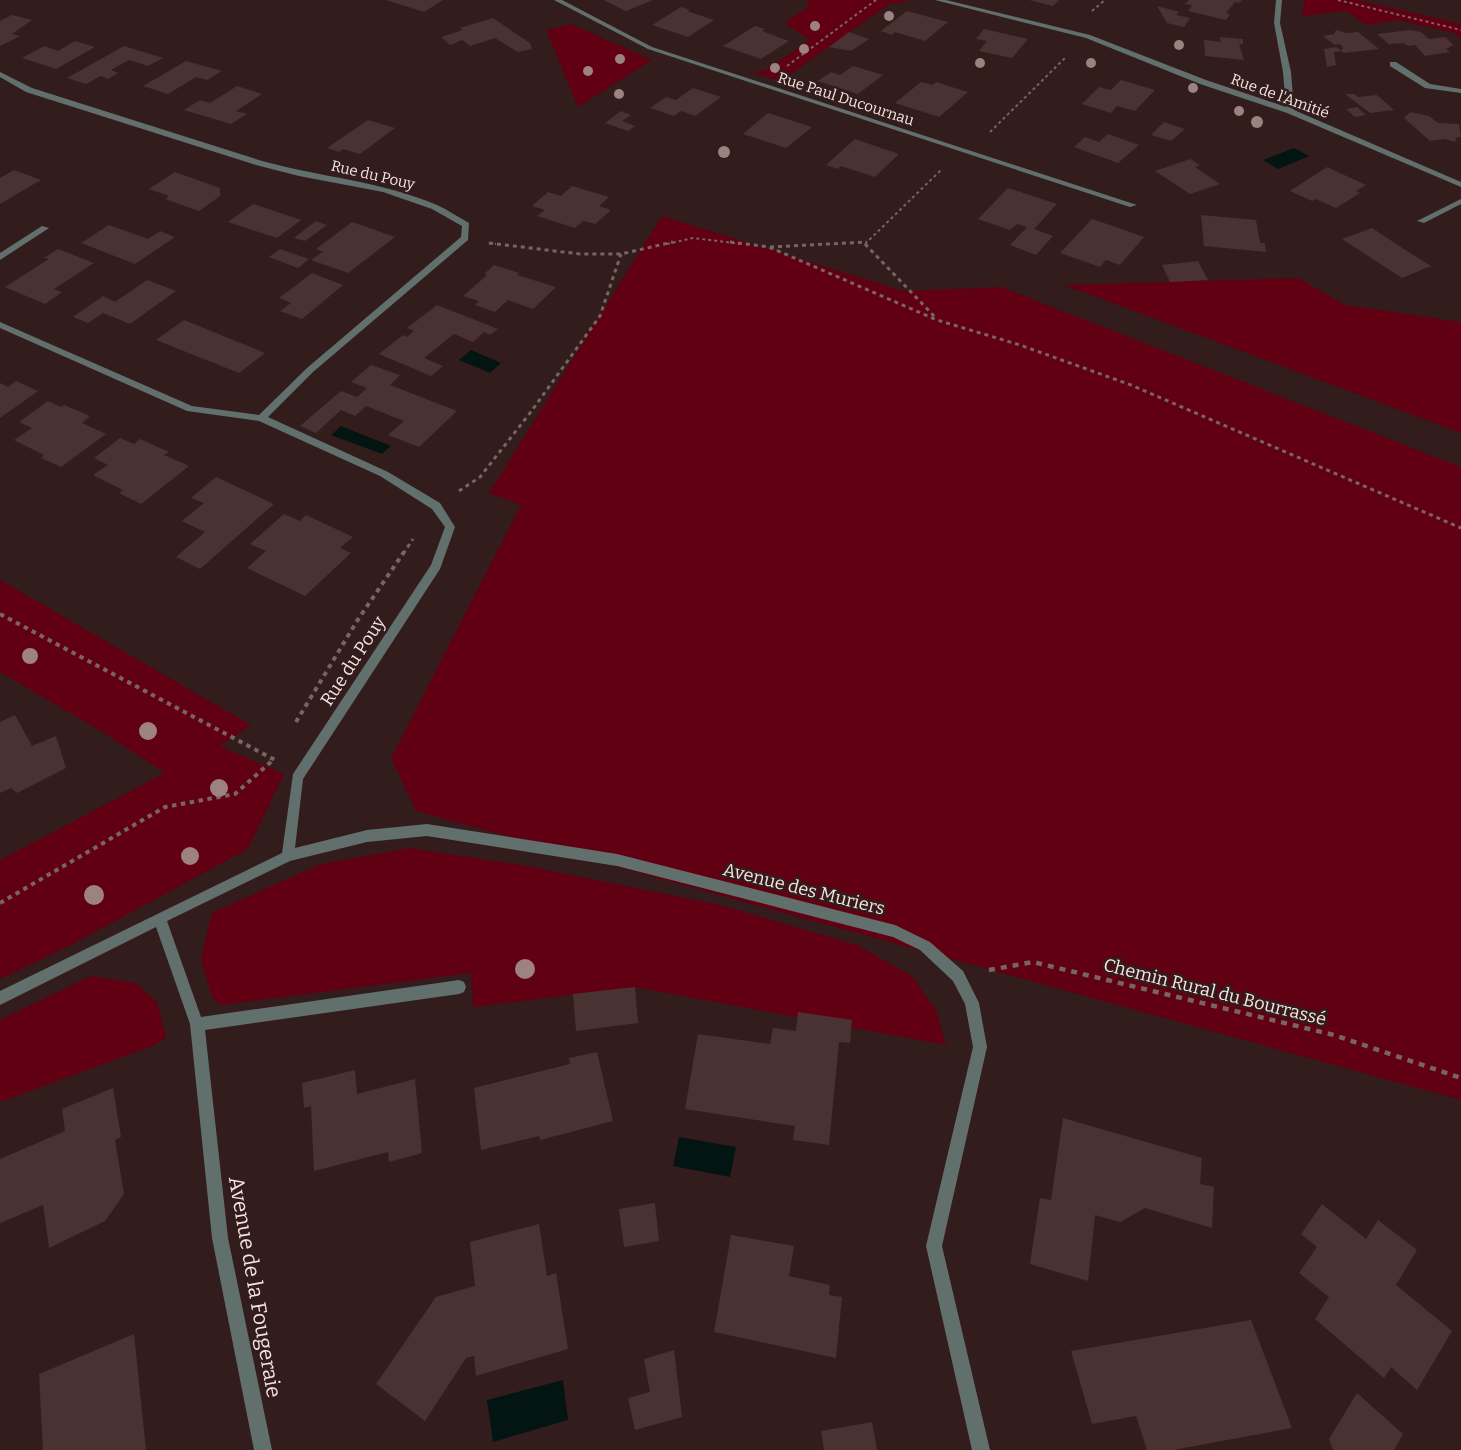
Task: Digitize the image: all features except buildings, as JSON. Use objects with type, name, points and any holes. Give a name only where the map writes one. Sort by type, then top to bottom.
[{"type":"street","name":"Rue Paul Ducournau","points":[[557,0],[650,48],[1133,205]]},
{"type":"street","name":"Rue de l'Amitié","points":[[938,0],[964,3],[1088,36],[1203,82],[1290,111],[1461,185]]},
{"type":"street","points":[[1279,0],[1276,23],[1287,72],[1290,111]]},
{"type":"street","points":[[1393,64],[1428,86],[1461,91]]},
{"type":"street","name":"Rue du Pouy","points":[[0,74],[29,90],[259,163],[299,174],[385,190],[435,207],[466,225],[465,238]]},
{"type":"street","points":[[1421,221],[1461,201]]},
{"type":"street","points":[[0,257],[45,228]]},
{"type":"street","points":[[261,418],[310,370],[465,238]]},
{"type":"street","points":[[0,325],[190,409],[261,418],[384,474],[436,506]]},
{"type":"street","name":"Rue du Pouy","points":[[288,856],[297,778],[436,566],[450,527],[436,506]]},
{"type":"street","name":"Avenue des Muriers","points":[[0,998],[160,920],[225,885],[288,856],[367,836],[427,830],[617,860],[895,931],[925,946],[958,976],[972,1003],[980,1047],[934,1246],[981,1450]]},
{"type":"street","name":"Avenue de la Fougeraie","points":[[160,920],[197,1024],[220,1238],[263,1450]]},
{"type":"street","points":[[197,1024],[459,987]]},
{"type":"path","points":[[760,85],[876,0]]},
{"type":"path","points":[[465,238],[580,254],[621,254],[693,238],[769,247],[865,244],[947,165],[969,153],[1088,36],[1079,21],[1105,0]]},
{"type":"path","points":[[1338,0],[1461,30]]},
{"type":"path","points":[[865,244],[937,320]]},
{"type":"path","points":[[769,247],[937,320],[1020,345],[1131,385],[1461,528]]},
{"type":"path","points":[[291,729],[357,621],[436,506],[480,477],[530,413],[600,316],[621,254]]},
{"type":"path","points":[[0,614],[273,759]]},
{"type":"path","points":[[0,903],[165,807],[235,794],[273,759],[279,749]]},
{"type":"path","name":"Chemin Rural du Bourrassé","points":[[958,976],[1033,962],[1334,1035],[1461,1078]]},
{"type":"shaded area","points":[[808,0],[900,0],[910,2],[889,4],[785,78],[789,84],[751,72],[765,71],[810,40],[784,23],[808,7]]},
{"type":"shaded area","points":[[1304,0],[1357,0],[1461,24],[1461,39],[1454,33],[1398,20],[1366,25],[1347,11],[1302,16]]},
{"type":"shaded area","points":[[571,24],[652,60],[578,107],[546,30]]},
{"type":"shaded area","points":[[1294,148],[1309,156],[1278,169],[1263,160]]},
{"type":"shaded area","points":[[662,216],[903,291],[1001,287],[1461,467],[1461,1100],[416,811],[391,758],[521,505],[489,493]]},
{"type":"shaded area","points":[[1298,278],[1345,305],[1461,322],[1461,433],[1064,285]]},
{"type":"shaded area","points":[[471,350],[501,363],[490,373],[459,360]]},
{"type":"shaded area","points":[[341,426],[391,446],[382,454],[331,435]]},
{"type":"shaded area","points":[[0,580],[251,725],[220,746],[284,774],[248,849],[69,946],[0,979],[0,860],[165,773],[101,731],[0,672]]},
{"type":"shaded area","points":[[410,848],[527,866],[720,905],[857,945],[912,976],[936,1010],[946,1045],[635,987],[473,1007],[471,973],[220,1005],[212,998],[201,958],[212,913],[321,864]]},
{"type":"shaded area","points":[[91,976],[135,983],[157,1002],[166,1037],[155,1045],[0,1102],[0,1020]]},
{"type":"shaded area","points":[[679,1137],[736,1147],[730,1177],[673,1166]]},
{"type":"shaded area","points":[[563,1380],[568,1420],[493,1442],[487,1400]]}]
